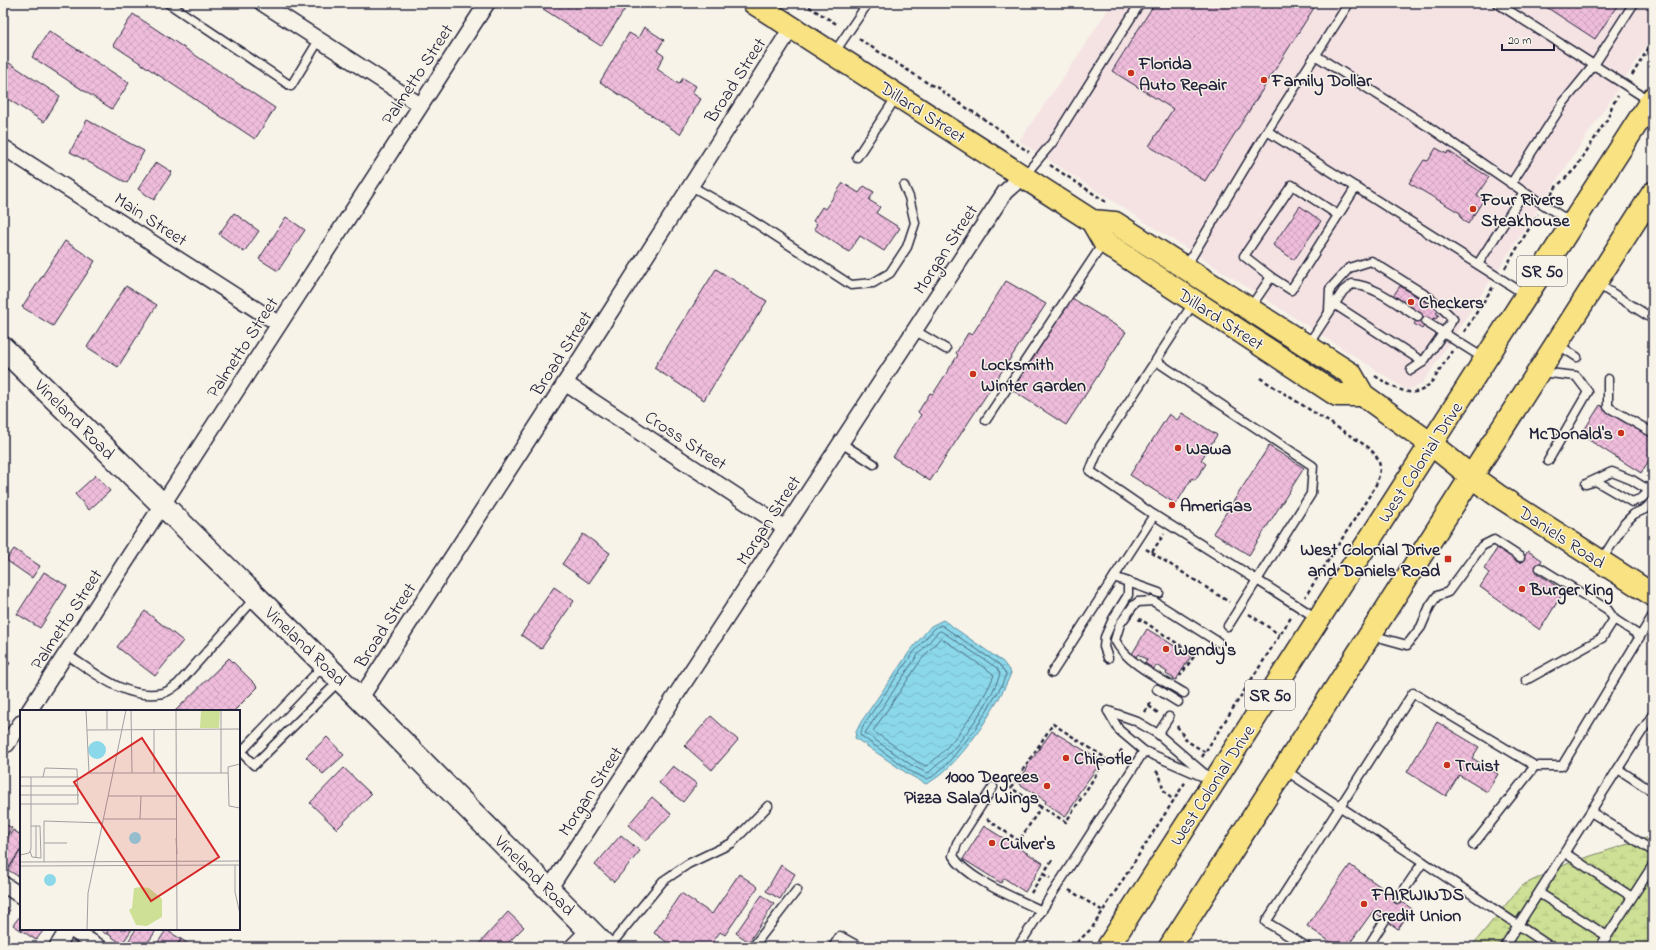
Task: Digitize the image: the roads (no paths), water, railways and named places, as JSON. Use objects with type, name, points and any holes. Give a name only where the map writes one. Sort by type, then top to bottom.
[{"type":"main road","name":"Dillard Street","points":[[754,3],[1092,221],[1104,242],[1194,302],[1337,394],[1363,395]]},
{"type":"main road","name":"West Colonial Drive","points":[[1108,947],[1652,100]]},
{"type":"main road","name":"SR 50","points":[[1170,947],[1653,193]]},
{"type":"main road","name":"Dillard Street","points":[[1092,221],[1115,223],[1351,374],[1363,395],[1431,444],[1472,477]]},
{"type":"main road","name":"Vineland Road","points":[[3,348],[360,699],[607,947]]},
{"type":"main road","name":"Daniels Road","points":[[1472,477],[1497,495],[1653,595]]},
{"type":"street","points":[[262,3],[420,105]]},
{"type":"street","name":"Palmetto Street","points":[[30,710],[487,3]]},
{"type":"street","name":"Broad Street","points":[[360,699],[565,383],[792,27]]},
{"type":"street","name":"Main Street","points":[[3,147],[280,324]]},
{"type":"street","name":"Morgan Street","points":[[549,889],[1005,192],[1023,176]]},
{"type":"street","name":"Cross Street","points":[[565,383],[785,528]]},
{"type":"street","points":[[5,744],[20,724]]},
{"type":"street","points":[[3,884],[20,895]]},
{"type":"street","points":[[57,947],[67,930]]},
{"type":"street","points":[[73,930],[99,947]]},
{"type":"street","points":[[572,947],[589,930]]},
{"type":"lane","points":[[168,3],[291,86],[319,40]]},
{"type":"lane","points":[[833,54],[868,3]]},
{"type":"lane","points":[[1023,176],[1052,143],[1140,3]]},
{"type":"lane","points":[[1185,269],[1267,131],[1349,3]]},
{"type":"lane","points":[[1497,3],[1652,100]]},
{"type":"lane","points":[[1512,184],[1564,102],[1594,65],[1634,3]]},
{"type":"lane","points":[[1315,56],[1429,127],[1512,184],[1573,223]]},
{"type":"lane","points":[[857,157],[898,95]]},
{"type":"lane","points":[[1267,131],[1527,295]]},
{"type":"lane","points":[[691,186],[748,218],[851,285],[873,283],[890,273],[907,247],[915,223],[910,197],[904,186]]},
{"type":"lane","points":[[1338,216],[1292,186],[1244,256],[1291,290],[1338,216],[1356,187]]},
{"type":"lane","points":[[1478,264],[1524,192]]},
{"type":"lane","points":[[986,420],[1104,242]]},
{"type":"lane","points":[[1328,314],[1330,289],[1349,268],[1371,261],[1430,298]]},
{"type":"lane","points":[[1250,308],[1271,277]]},
{"type":"lane","points":[[1596,283],[1653,319]]},
{"type":"lane","points":[[1308,346],[1343,291],[1352,284],[1361,285],[1387,298],[1418,317]]},
{"type":"lane","points":[[1194,302],[1100,446],[1090,471],[1318,620]]},
{"type":"lane","points":[[1334,304],[1423,362]]},
{"type":"lane","points":[[1410,370],[1423,362],[1453,319],[1438,304]]},
{"type":"lane","points":[[1426,322],[1486,359]]},
{"type":"lane","points":[[914,330],[946,349]]},
{"type":"lane","points":[[1557,344],[1576,357]]},
{"type":"lane","points":[[1156,361],[1313,466],[1311,494],[1228,626]]},
{"type":"lane","points":[[1539,372],[1576,376],[1588,392],[1548,461]]},
{"type":"lane","points":[[1608,379],[1608,406],[1653,433]]},
{"type":"lane","points":[[841,442],[874,464]]},
{"type":"lane","points":[[1612,472],[1628,478],[1645,488],[1653,487],[1642,498],[1632,502],[1596,481],[1586,484],[1612,472]]},
{"type":"lane","points":[[1601,562],[1625,523],[1634,514],[1645,509],[1653,501]]},
{"type":"lane","points":[[1052,673],[1154,514]]},
{"type":"lane","points":[[1370,634],[1407,645],[1421,627],[1430,606],[1437,596],[1448,592],[1482,546],[1494,540],[1520,557]]},
{"type":"lane","points":[[1540,568],[1607,609],[1614,619],[1640,636]]},
{"type":"lane","points":[[1114,577],[1159,593]]},
{"type":"lane","points":[[1108,658],[1104,647],[1105,637],[1113,619],[1128,595],[1128,582]]},
{"type":"lane","points":[[66,654],[117,687],[142,694],[164,693],[178,684],[256,597]]},
{"type":"lane","points":[[1184,694],[1128,658],[1119,648],[1115,640],[1120,624],[1132,606],[1138,602],[1152,601],[1218,642]]},
{"type":"lane","points":[[1307,947],[1266,922],[1414,693],[1535,766],[1562,766],[1653,615]]},
{"type":"lane","points":[[1526,680],[1602,638],[1614,619]]},
{"type":"lane","points":[[325,665],[241,752],[254,765],[340,680]]},
{"type":"lane","points":[[1158,689],[1178,702]]},
{"type":"lane","points":[[1194,769],[1144,751],[1119,730],[1108,711],[1138,722],[1158,734],[1194,769],[1214,782]]},
{"type":"lane","points":[[1504,947],[1618,769],[1650,725],[1653,714]]},
{"type":"lane","points":[[1158,734],[1169,716]]},
{"type":"lane","points":[[1018,947],[1144,751]]},
{"type":"lane","points":[[1473,845],[1535,766]]},
{"type":"lane","points":[[1284,769],[1551,947]]},
{"type":"lane","points":[[1618,769],[1653,792]]},
{"type":"lane","points":[[993,787],[957,843],[953,856],[958,865],[997,890],[1042,911]]},
{"type":"lane","points":[[607,947],[663,881],[688,864],[732,843],[768,806]]},
{"type":"lane","points":[[1591,812],[1653,851]]},
{"type":"lane","points":[[1564,853],[1632,897]]},
{"type":"lane","points":[[1398,899],[1423,862]]},
{"type":"lane","points":[[1600,947],[1653,865]]},
{"type":"lane","points":[[753,947],[797,890]]},
{"type":"lane","points":[[1539,893],[1606,936]]},
{"type":"lane","points":[[1368,947],[1386,920]]},
{"type":"lane","points":[[833,947],[840,936],[860,947]]},
{"type":"water","points":[[943,620],[1003,662],[1011,673],[997,702],[976,735],[951,765],[938,777],[926,784],[908,774],[855,738],[861,722],[910,651],[931,626]]},
{"type":"place","name":"Florida Auto Repair","points":[[1131,73]]},
{"type":"place","name":"Family Dollar","points":[[1264,80]]},
{"type":"place","name":"Four Rivers Steakhouse","points":[[1473,209]]},
{"type":"place","name":"Checkers","points":[[1411,302]]},
{"type":"place","name":"Locksmith Winter Garden","points":[[973,374]]},
{"type":"place","name":"McDonald's","points":[[1621,433]]},
{"type":"place","name":"Wawa","points":[[1178,448]]},
{"type":"place","name":"AmeriGas","points":[[1172,505]]},
{"type":"place","name":"West Colonial Drive and Daniels Road","points":[[1448,559]]},
{"type":"place","name":"Burger King","points":[[1522,589]]},
{"type":"place","name":"Wendy's","points":[[1166,649]]},
{"type":"place","name":"Chipotle","points":[[1066,758]]},
{"type":"place","name":"Truist","points":[[1447,765]]},
{"type":"place","name":"1000 Degrees Pizza Salad Wings","points":[[1047,786]]},
{"type":"place","name":"Culver's","points":[[992,843]]},
{"type":"place","name":"FAIRWINDS Credit Union","points":[[1364,904]]}]
